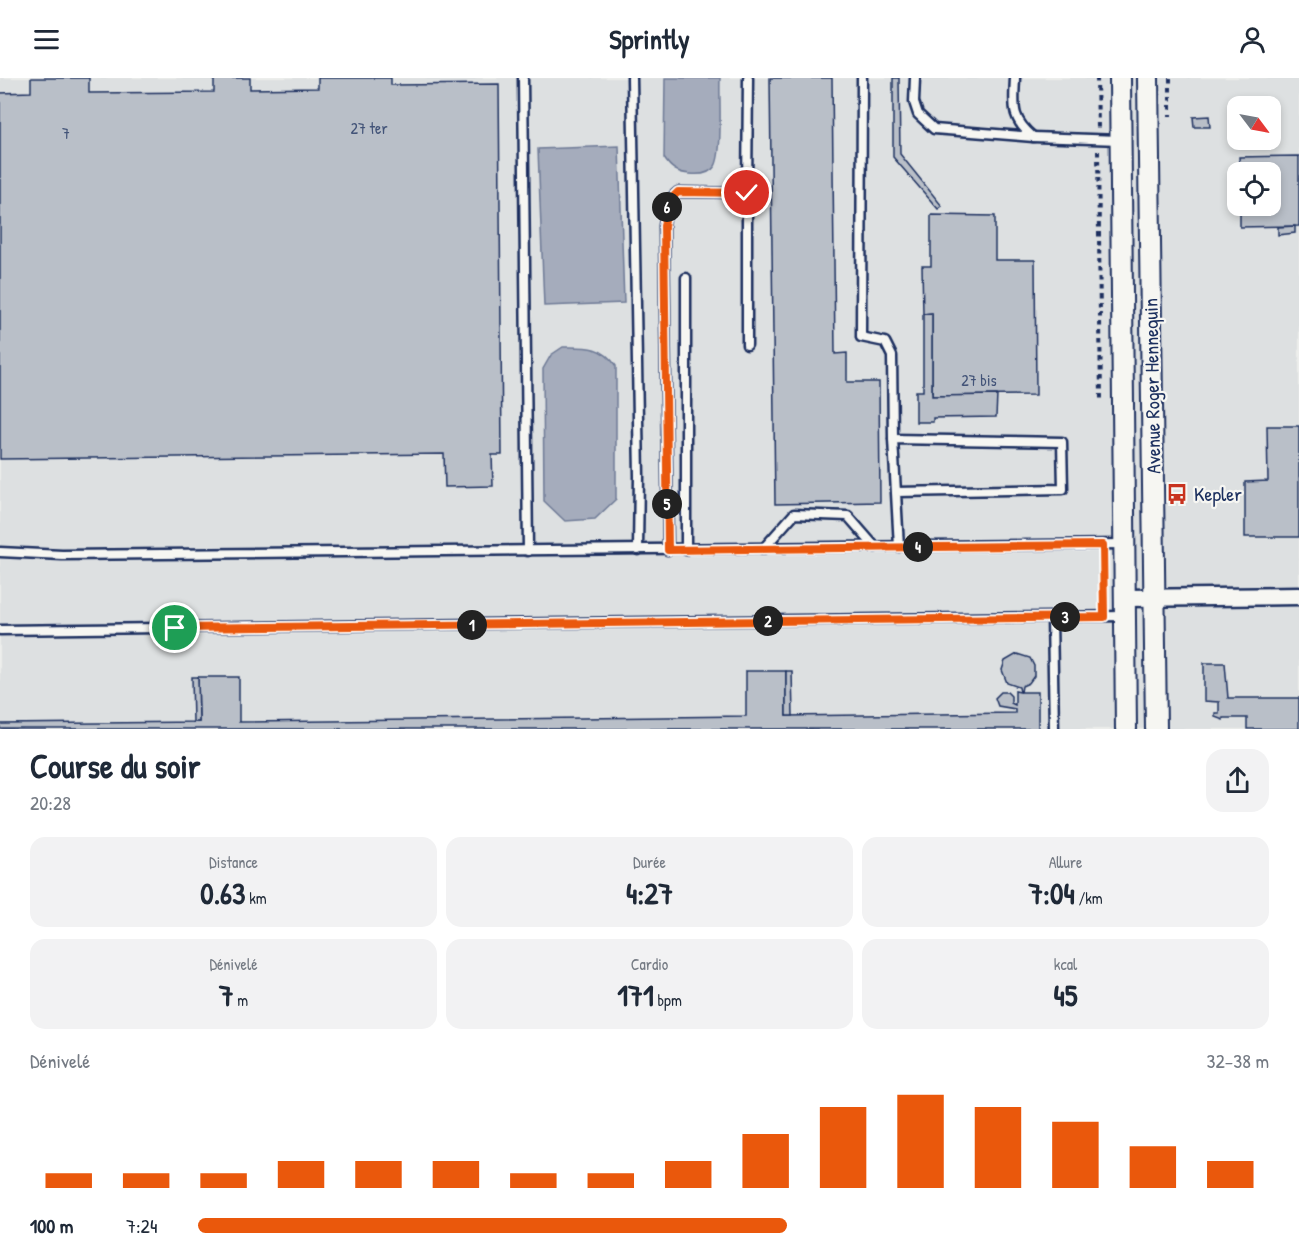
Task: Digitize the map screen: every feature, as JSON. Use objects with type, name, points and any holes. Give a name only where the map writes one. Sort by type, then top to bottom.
[{"type":"street","name":"Avenue Roger Hennequin","points":[[1120,78],[1126,729]]},
{"type":"street","name":"Avenue Roger Hennequin","points":[[1148,78],[1156,729]]},
{"type":"street","points":[[1125,607],[1155,598],[1299,596]]},
{"type":"lane","points":[[523,78],[528,551]]},
{"type":"lane","points":[[633,78],[638,550]]},
{"type":"lane","points":[[747,345],[748,78]]},
{"type":"lane","points":[[862,78],[861,337],[885,342],[892,356],[893,439],[899,547]]},
{"type":"lane","points":[[915,78],[914,102],[918,114],[934,129],[1121,140]]},
{"type":"lane","points":[[1015,78],[1014,111],[1019,125],[1033,136]]},
{"type":"lane","points":[[668,550],[664,226],[668,202],[678,192],[747,193]]},
{"type":"lane","points":[[686,278],[686,550]]},
{"type":"lane","points":[[893,439],[1062,442],[1062,489],[896,492]]},
{"type":"lane","points":[[763,549],[794,514],[848,516],[875,547]]},
{"type":"lane","points":[[0,552],[74,555],[1124,544]]},
{"type":"lane","points":[[0,630],[1052,618],[1125,607]]},
{"type":"lane","points":[[1052,618],[1054,729]]},
{"type":"path","points":[[1097,78],[1102,413]]},
{"type":"shaded area","points":[[0,78],[1299,78],[1299,729],[0,729]]},
{"type":"water","points":[[665,78],[720,78],[719,149],[715,166],[707,172],[682,173],[672,168],[664,158]]},
{"type":"water","points":[[619,146],[624,303],[544,306],[538,149]]},
{"type":"water","points":[[563,347],[586,347],[599,351],[611,359],[616,366],[616,499],[595,519],[565,521],[544,501],[543,369],[551,355]]},
{"type":"building","points":[[31,78],[89,78],[89,93],[214,92],[214,78],[250,78],[250,89],[318,88],[318,78],[391,78],[391,85],[499,84],[502,455],[492,455],[493,486],[445,487],[444,454],[0,459],[0,93],[31,92]]},
{"type":"building","points":[[770,78],[832,78],[835,354],[847,353],[847,382],[879,382],[880,502],[775,504]]},
{"type":"building","points":[[893,78],[899,78],[900,154],[942,206],[938,209],[893,157]]},
{"type":"building","points":[[1209,116],[1210,127],[1194,127],[1193,117]]},
{"type":"building","points":[[1299,156],[1299,226],[1240,227],[1240,216],[1281,216],[1281,162],[1239,162],[1239,157]]},
{"type":"building","points":[[931,215],[995,216],[995,260],[1035,260],[1036,395],[932,396],[932,313],[923,314],[922,266],[931,266]]},
{"type":"building","points":[[1295,226],[1295,233],[1278,235],[1278,227]]},
{"type":"building","points":[[932,313],[932,396],[997,395],[996,417],[933,418],[933,422],[916,422],[916,391],[923,391],[923,314]]},
{"type":"building","points":[[1267,426],[1299,426],[1299,537],[1245,537],[1245,482],[1268,481]]},
{"type":"building","points":[[1017,654],[1030,658],[1034,666],[1034,676],[1029,683],[1022,686],[1021,692],[1038,692],[1038,729],[0,729],[0,724],[199,722],[198,677],[239,677],[239,722],[746,716],[746,671],[786,671],[786,716],[1015,713],[1015,709],[998,706],[995,698],[1001,692],[1007,692],[1011,696],[1011,703],[1015,705],[1015,691],[1020,692],[1019,687],[1007,683],[1002,670],[1005,661]]},
{"type":"building","points":[[1204,663],[1225,663],[1228,698],[1299,698],[1299,729],[1247,729],[1247,718],[1223,718],[1223,720],[1215,717],[1215,713],[1219,713],[1219,702],[1204,701]]},
{"type":"building","points":[[786,671],[792,671],[793,716],[786,716]]},
{"type":"building","points":[[192,677],[198,677],[199,722],[193,722]]},
{"type":"place","name":"Kepler","points":[[1177,494]]},
{"type":"route","points":[[175,628],[1104,617],[1103,545],[668,550],[664,226],[668,202],[678,192],[747,193]]}]
